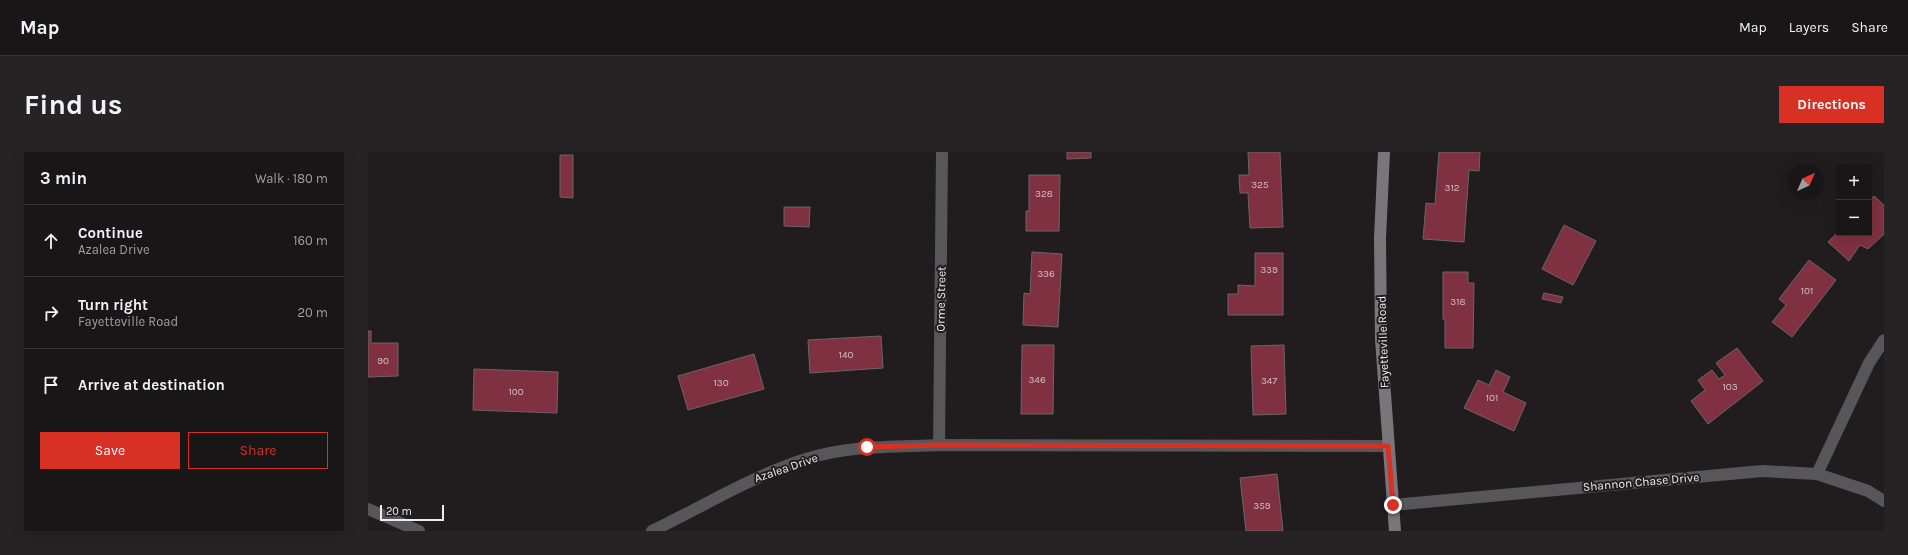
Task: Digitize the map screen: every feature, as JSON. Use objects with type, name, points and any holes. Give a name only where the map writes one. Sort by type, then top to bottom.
[{"type":"street","name":"Orme Street","points":[[939,445],[942,152]]},
{"type":"street","name":"Fayetteville Road","points":[[1384,152],[1380,238],[1381,339],[1395,531]]},
{"type":"street","points":[[1817,474],[1869,363],[1884,340]]},
{"type":"street","name":"Azalea Drive","points":[[652,531],[754,479],[808,458],[867,447],[939,445],[1388,446]]},
{"type":"street","name":"Shannon Chase Drive","points":[[1393,505],[1762,471],[1817,474],[1868,491],[1884,502]]},
{"type":"street","points":[[368,509],[420,531]]},
{"type":"building","points":[[1067,152],[1091,152],[1091,158],[1067,159]]},
{"type":"building","points":[[1248,152],[1280,152],[1283,227],[1250,228],[1248,193],[1240,193],[1239,175],[1249,175]]},
{"type":"building","points":[[1439,152],[1480,152],[1479,171],[1469,170],[1464,242],[1423,239],[1426,203],[1435,204]]},
{"type":"building","points":[[560,155],[573,155],[573,198],[560,197]]},
{"type":"building","points":[[1029,175],[1060,175],[1059,231],[1026,231],[1026,211],[1029,211]]},
{"type":"building","points":[[1874,196],[1884,205],[1884,234],[1868,249],[1860,245],[1849,261],[1828,242],[1836,234],[1836,236],[1872,236],[1872,198]]},
{"type":"building","points":[[784,207],[810,207],[809,227],[784,226]]},
{"type":"building","points":[[1564,225],[1596,241],[1573,285],[1542,269]]},
{"type":"building","points":[[1032,252],[1062,254],[1058,327],[1023,325],[1024,293],[1030,294]]},
{"type":"building","points":[[1255,253],[1283,253],[1283,315],[1228,315],[1228,294],[1238,294],[1238,285],[1255,286]]},
{"type":"building","points":[[1809,260],[1836,280],[1792,337],[1772,322],[1786,305],[1779,299]]},
{"type":"building","points":[[1443,272],[1468,272],[1468,283],[1474,283],[1473,348],[1445,348],[1445,320],[1443,319]]},
{"type":"building","points":[[1544,293],[1563,297],[1561,303],[1542,299]]},
{"type":"building","points":[[368,331],[371,331],[371,343],[398,343],[398,376],[368,377]]},
{"type":"building","points":[[881,336],[883,368],[810,373],[808,340]]},
{"type":"building","points":[[1022,345],[1054,345],[1053,414],[1021,414]]},
{"type":"building","points":[[1284,345],[1286,414],[1253,415],[1251,346]]},
{"type":"building","points":[[1737,348],[1763,381],[1708,424],[1691,401],[1705,390],[1698,380],[1712,370],[1719,379],[1725,375],[1716,363]]},
{"type":"building","points":[[754,354],[764,389],[688,410],[678,376]]},
{"type":"building","points":[[474,369],[558,372],[557,413],[473,410]]},
{"type":"building","points":[[1496,370],[1510,377],[1503,392],[1526,403],[1514,431],[1464,408],[1478,380],[1489,385]]},
{"type":"building","points":[[1277,474],[1283,531],[1246,531],[1240,478]]},
{"type":"route","points":[[867,447],[939,445],[1388,446],[1393,505]]}]
